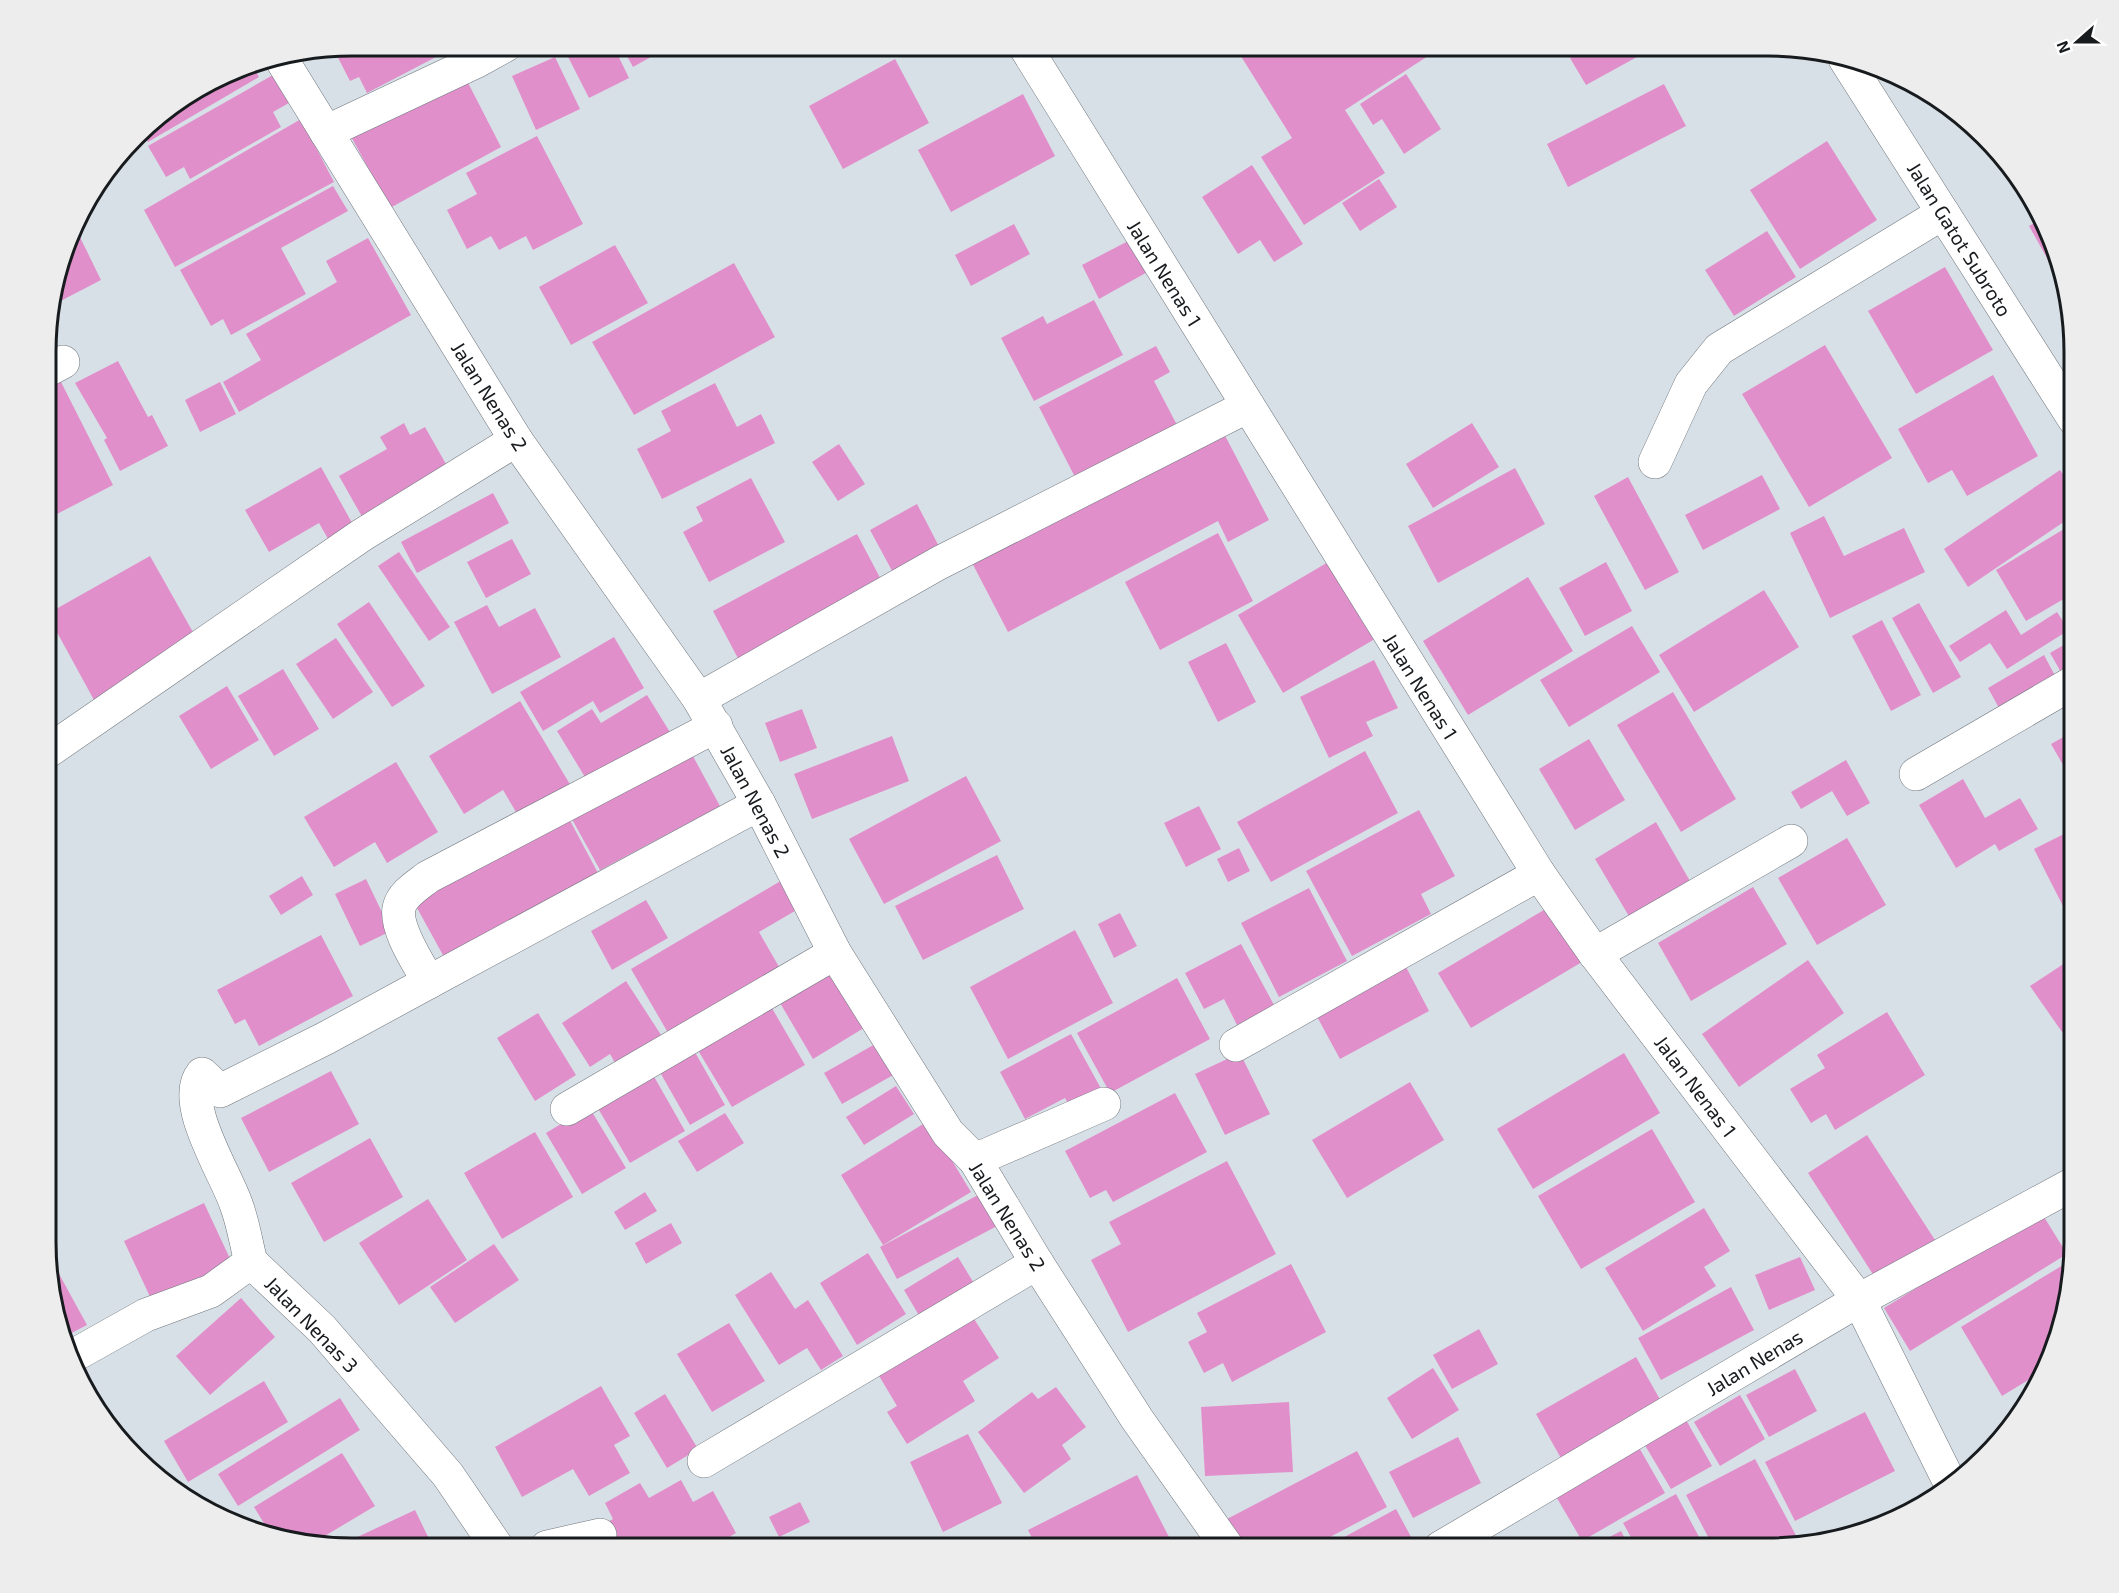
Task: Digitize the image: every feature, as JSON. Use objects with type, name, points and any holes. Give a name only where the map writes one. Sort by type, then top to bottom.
[{"type":"street","points":[[326,132],[487,56]]},
{"type":"street","name":"Jalan Nenas 1","points":[[1031,56],[1539,874],[1595,954],[1859,1300],[1947,1477]]},
{"type":"street","name":"Jalan Nenas 2","points":[[284,64],[516,440],[707,712],[759,804],[835,953],[948,1132],[975,1160],[1037,1263],[1137,1419],[1221,1538]]},
{"type":"street","name":"Jalan Gatot Subroto","points":[[1851,68],[2064,403]]},
{"type":"street","points":[[1655,462],[1691,384],[1719,349],[1943,213]]},
{"type":"street","points":[[429,982],[403,934],[399,908],[408,892],[707,712],[939,563],[1248,406]]},
{"type":"street","points":[[56,746],[362,535],[516,440]]},
{"type":"street","points":[[1916,774],[2064,688]]},
{"type":"street","points":[[251,1262],[236,1203],[215,1157],[198,1109],[195,1089],[198,1078],[202,1074],[220,1091],[326,1038],[759,804]]},
{"type":"street","points":[[1595,954],[1791,841]]},
{"type":"street","points":[[1236,1045],[1539,874]]},
{"type":"street","points":[[567,1109],[835,953]]},
{"type":"street","points":[[975,1160],[1104,1104]]},
{"type":"street","name":"Jalan Nenas","points":[[1457,1538],[1859,1300],[2064,1189]]},
{"type":"street","name":"Jalan Nenas 3","points":[[77,1353],[146,1315],[211,1291],[251,1262],[322,1329],[441,1466],[491,1538]]},
{"type":"street","points":[[704,1461],[1037,1263]]},
{"type":"street","points":[[587,1538],[600,1535]]},
{"type":"building","points":[[337,56],[438,56],[367,93],[359,77],[350,81]]},
{"type":"building","points":[[568,56],[618,56],[629,78],[589,98]]},
{"type":"building","points":[[627,56],[652,56],[633,67]]},
{"type":"building","points":[[1241,56],[1428,56],[1345,110],[1385,173],[1304,225],[1261,157],[1292,138]]},
{"type":"building","points":[[1574,56],[1639,56],[1586,85],[1570,58]]},
{"type":"building","points":[[555,57],[580,109],[536,130],[512,76]]},
{"type":"building","points":[[895,59],[929,123],[843,169],[809,106]]},
{"type":"building","points":[[256,71],[259,77],[148,142],[146,138],[187,105],[221,86]]},
{"type":"building","points":[[280,71],[296,99],[273,112],[281,127],[190,179],[184,167],[166,177],[148,146]]},
{"type":"building","points":[[463,73],[501,147],[390,208],[348,131]]},
{"type":"building","points":[[1406,74],[1441,129],[1404,154],[1382,119],[1373,125],[1360,104]]},
{"type":"building","points":[[1664,84],[1686,126],[1568,187],[1547,144]]},
{"type":"building","points":[[1023,94],[1055,156],[951,212],[918,150]]},
{"type":"building","points":[[301,119],[334,182],[175,267],[144,210]]},
{"type":"building","points":[[537,136],[583,224],[533,250],[526,236],[499,250],[491,236],[467,249],[447,210],[477,194],[466,173]]},
{"type":"building","points":[[1827,141],[1877,220],[1800,269],[1750,190]]},
{"type":"building","points":[[1252,165],[1303,244],[1274,262],[1260,240],[1238,254],[1202,197]]},
{"type":"building","points":[[1379,179],[1397,207],[1360,231],[1342,203]]},
{"type":"building","points":[[333,186],[348,211],[281,248],[306,294],[231,335],[223,319],[211,326],[180,270]]},
{"type":"building","points":[[2034,223],[2050,263],[2029,226]]},
{"type":"building","points":[[1014,224],[1030,254],[971,286],[955,255]]},
{"type":"building","points":[[1767,231],[1796,277],[1734,316],[1705,270]]},
{"type":"building","points":[[79,235],[101,280],[60,301]]},
{"type":"building","points":[[368,238],[411,315],[239,412],[223,382],[261,360],[246,334],[337,282],[326,261]]},
{"type":"building","points":[[1134,238],[1151,270],[1099,299],[1082,265]]},
{"type":"building","points":[[615,245],[648,303],[571,345],[539,287]]},
{"type":"building","points":[[734,263],[775,337],[634,415],[592,342]]},
{"type":"building","points":[[1945,267],[1993,350],[1916,394],[1868,311]]},
{"type":"building","points":[[1094,300],[1123,355],[1034,401],[1001,338],[1043,316],[1047,324]]},
{"type":"building","points":[[1825,345],[1892,458],[1809,507],[1742,394]]},
{"type":"building","points":[[1156,346],[1170,372],[1154,381],[1178,427],[1077,481],[1039,407]]},
{"type":"building","points":[[118,361],[148,417],[152,415],[168,446],[120,471],[104,440],[107,438],[75,383]]},
{"type":"building","points":[[56,372],[113,485],[57,514],[56,512]]},
{"type":"building","points":[[1993,375],[2038,456],[1967,496],[1952,470],[1928,483],[1898,429]]},
{"type":"building","points":[[220,382],[236,414],[200,432],[185,400]]},
{"type":"building","points":[[715,383],[737,427],[761,414],[775,443],[662,499],[637,449],[671,431],[661,411]]},
{"type":"building","points":[[404,423],[410,435],[425,427],[451,473],[365,522],[339,476],[387,449],[380,437]]},
{"type":"building","points":[[1472,423],[1499,467],[1433,508],[1406,464]]},
{"type":"building","points":[[1219,424],[1269,520],[1228,542],[1218,521],[1008,632],[968,555]]},
{"type":"building","points":[[839,444],[865,484],[838,501],[812,462]]},
{"type":"building","points":[[321,467],[356,530],[331,544],[319,523],[269,552],[245,510]]},
{"type":"building","points":[[1515,468],[1545,524],[1438,583],[1408,526]]},
{"type":"building","points":[[2060,470],[2064,476],[2064,522],[1968,587],[1944,549]]},
{"type":"building","points":[[1762,475],[1780,509],[1703,550],[1685,515]]},
{"type":"building","points":[[1628,477],[1679,572],[1645,590],[1594,496]]},
{"type":"building","points":[[751,478],[785,542],[709,582],[683,532],[703,521],[696,507]]},
{"type":"building","points":[[493,493],[509,523],[417,573],[401,542]]},
{"type":"building","points":[[917,504],[944,556],[897,580],[870,530]]},
{"type":"building","points":[[1824,516],[1844,556],[1904,528],[1925,572],[1830,618],[1790,533]]},
{"type":"building","points":[[2064,529],[2064,599],[2026,621],[1996,570]]},
{"type":"building","points":[[1218,533],[1253,601],[1160,650],[1125,582]]},
{"type":"building","points":[[857,534],[886,589],[742,666],[713,611]]},
{"type":"building","points":[[512,539],[531,574],[486,598],[467,562]]},
{"type":"building","points":[[399,552],[450,627],[429,641],[378,566]]},
{"type":"building","points":[[150,556],[198,641],[94,700],[56,630],[56,609]]},
{"type":"building","points":[[1335,558],[1380,636],[1283,693],[1238,615]]},
{"type":"building","points":[[1606,562],[1632,611],[1585,636],[1559,588]]},
{"type":"building","points":[[1528,577],[1573,651],[1468,715],[1423,641]]},
{"type":"building","points":[[1764,590],[1799,647],[1694,712],[1659,655]]},
{"type":"building","points":[[369,602],[425,686],[392,707],[337,624]]},
{"type":"building","points":[[1919,603],[1961,677],[1933,693],[1892,618]]},
{"type":"building","points":[[487,605],[499,627],[535,608],[561,657],[492,694],[454,622]]},
{"type":"building","points":[[2006,610],[2021,635],[2057,612],[2064,622],[2064,633],[2007,669],[1990,643],[1960,662],[1949,646]]},
{"type":"building","points":[[1882,620],[1921,695],[1891,711],[1852,636]]},
{"type":"building","points":[[1632,626],[1660,672],[1569,727],[1540,680]]},
{"type":"building","points":[[614,637],[644,688],[600,713],[593,701],[543,731],[520,692]]},
{"type":"building","points":[[336,638],[373,692],[333,719],[296,664]]},
{"type":"building","points":[[1226,643],[1256,702],[1218,722],[1188,662]]},
{"type":"building","points":[[2064,645],[2064,678],[2050,653]]},
{"type":"building","points":[[2044,655],[2060,685],[2004,717],[1988,688]]},
{"type":"building","points":[[1374,660],[1398,708],[1366,722],[1373,736],[1329,758],[1300,697]]},
{"type":"building","points":[[283,669],[319,729],[274,756],[238,696]]},
{"type":"building","points":[[227,686],[259,740],[211,769],[179,716]]},
{"type":"building","points":[[1673,692],[1736,799],[1681,832],[1617,725]]},
{"type":"building","points":[[647,695],[673,737],[591,787],[557,731],[592,709],[601,723]]},
{"type":"building","points":[[520,701],[571,786],[519,817],[503,790],[464,814],[429,756]]},
{"type":"building","points":[[802,709],[817,748],[780,762],[765,723]]},
{"type":"building","points":[[892,736],[909,781],[812,819],[794,774]]},
{"type":"building","points":[[2064,737],[2064,767],[2051,744]]},
{"type":"building","points":[[1589,739],[1625,800],[1575,830],[1539,769]]},
{"type":"building","points":[[688,747],[720,806],[600,870],[568,812]]},
{"type":"building","points":[[1365,751],[1398,813],[1271,882],[1237,822]]},
{"type":"building","points":[[1846,760],[1870,803],[1847,816],[1832,791],[1801,809],[1791,792]]},
{"type":"building","points":[[396,762],[438,832],[387,863],[375,842],[334,867],[304,817]]},
{"type":"building","points":[[966,776],[1001,841],[884,904],[849,839]]},
{"type":"building","points":[[1963,779],[1985,818],[2020,798],[2038,829],[1999,851],[1995,844],[1956,868],[1919,805]]},
{"type":"building","points":[[1199,806],[1221,849],[1186,867],[1164,823]]},
{"type":"building","points":[[1419,810],[1455,876],[1421,894],[1431,914],[1352,956],[1306,871]]},
{"type":"building","points":[[566,813],[598,873],[444,957],[411,897]]},
{"type":"building","points":[[1656,822],[1694,888],[1633,923],[1595,859]]},
{"type":"building","points":[[2064,834],[2064,908],[2034,849]]},
{"type":"building","points":[[1847,838],[1886,905],[1817,945],[1778,878]]},
{"type":"building","points":[[1239,848],[1250,871],[1228,882],[1217,859]]},
{"type":"building","points":[[997,855],[1024,909],[923,960],[895,906]]},
{"type":"building","points":[[302,876],[313,895],[281,915],[269,896]]},
{"type":"building","points":[[366,879],[391,931],[360,946],[335,894]]},
{"type":"building","points":[[784,879],[800,908],[759,932],[782,972],[671,1038],[631,969]]},
{"type":"building","points":[[1753,887],[1787,944],[1691,1001],[1658,943]]},
{"type":"building","points":[[1309,888],[1347,961],[1279,997],[1241,923]]},
{"type":"building","points":[[646,900],[668,938],[612,970],[591,931]]},
{"type":"building","points":[[1554,904],[1587,959],[1471,1028],[1438,973]]},
{"type":"building","points":[[1120,913],[1137,946],[1114,958],[1098,924]]},
{"type":"building","points":[[1075,930],[1113,1003],[1008,1059],[970,987]]},
{"type":"building","points":[[321,935],[353,996],[259,1046],[245,1019],[235,1024],[217,990]]},
{"type":"building","points":[[1241,944],[1274,1005],[1237,1025],[1224,999],[1204,1009],[1185,973]]},
{"type":"building","points":[[1808,960],[1844,1013],[1739,1087],[1702,1034]]},
{"type":"building","points":[[835,961],[872,1023],[813,1059],[776,996]]},
{"type":"building","points":[[2064,964],[2064,1031],[2062,1032],[2030,986]]},
{"type":"building","points":[[1405,965],[1429,1011],[1340,1059],[1315,1013]]},
{"type":"building","points":[[1177,978],[1210,1039],[1110,1093],[1077,1033]]},
{"type":"building","points":[[626,981],[665,1041],[619,1070],[610,1054],[590,1067],[562,1023]]},
{"type":"building","points":[[769,1003],[805,1065],[732,1107],[696,1047]]},
{"type":"building","points":[[1887,1012],[1925,1075],[1835,1130],[1826,1114],[1811,1123],[1790,1089],[1825,1068],[1817,1055]]},
{"type":"building","points":[[538,1013],[576,1075],[535,1101],[497,1038]]},
{"type":"building","points":[[1071,1034],[1104,1094],[1072,1111],[1065,1098],[1025,1119],[1000,1072]]},
{"type":"building","points":[[877,1043],[895,1074],[842,1104],[824,1073]]},
{"type":"building","points":[[692,1047],[725,1105],[690,1125],[657,1067]]},
{"type":"building","points":[[1240,1053],[1270,1114],[1225,1135],[1195,1074]]},
{"type":"building","points":[[1624,1053],[1660,1113],[1533,1189],[1497,1129]]},
{"type":"building","points":[[331,1071],[359,1124],[269,1172],[241,1118]]},
{"type":"building","points":[[652,1073],[685,1131],[630,1163],[596,1105]]},
{"type":"building","points":[[1410,1082],[1444,1140],[1347,1198],[1312,1140]]},
{"type":"building","points":[[896,1086],[914,1114],[864,1145],[846,1117]]},
{"type":"building","points":[[1175,1093],[1207,1152],[1113,1202],[1106,1190],[1090,1198],[1065,1151]]},
{"type":"building","points":[[589,1107],[626,1168],[582,1194],[546,1133]]},
{"type":"building","points":[[725,1113],[744,1143],[697,1172],[678,1141]]},
{"type":"building","points":[[928,1121],[971,1192],[883,1245],[841,1175]]},
{"type":"building","points":[[1652,1129],[1695,1202],[1581,1269],[1538,1196]]},
{"type":"building","points":[[535,1132],[573,1197],[502,1239],[464,1173]]},
{"type":"building","points":[[1867,1135],[1935,1240],[1876,1279],[1808,1173]]},
{"type":"building","points":[[370,1138],[403,1197],[324,1242],[291,1183]]},
{"type":"building","points":[[1227,1161],[1276,1254],[1128,1332],[1091,1260],[1121,1244],[1109,1222]]},
{"type":"building","points":[[645,1192],[657,1211],[625,1230],[614,1212]]},
{"type":"building","points":[[980,1194],[997,1226],[897,1279],[880,1247]]},
{"type":"building","points":[[428,1199],[467,1260],[399,1305],[359,1243]]},
{"type":"building","points":[[204,1203],[232,1263],[152,1301],[124,1241]]},
{"type":"building","points":[[1704,1208],[1730,1251],[1704,1267],[1716,1286],[1643,1331],[1605,1268]]},
{"type":"building","points":[[2041,1212],[2064,1249],[2063,1256],[1910,1351],[1884,1308]]},
{"type":"building","points":[[671,1223],[682,1243],[646,1264],[635,1243]]},
{"type":"building","points":[[494,1244],[519,1280],[455,1323],[430,1287]]},
{"type":"building","points":[[868,1253],[906,1314],[857,1345],[820,1283]]},
{"type":"building","points":[[958,1257],[978,1290],[924,1324],[904,1290]]},
{"type":"building","points":[[1800,1257],[1815,1290],[1769,1310],[1755,1275]]},
{"type":"building","points":[[1291,1264],[1326,1332],[1232,1382],[1223,1363],[1204,1373],[1188,1342],[1207,1332],[1197,1313]]},
{"type":"building","points":[[2062,1265],[2058,1299],[2041,1355],[2029,1380],[2002,1396],[1961,1327]]},
{"type":"building","points":[[57,1270],[87,1325],[70,1334],[61,1299]]},
{"type":"building","points":[[771,1272],[795,1309],[808,1300],[843,1356],[821,1370],[807,1348],[779,1365],[735,1295]]},
{"type":"building","points":[[1731,1287],[1754,1330],[1661,1380],[1638,1338]]},
{"type":"building","points":[[241,1298],[275,1337],[210,1395],[176,1356]]},
{"type":"building","points":[[969,1311],[999,1358],[963,1381],[975,1401],[907,1444],[887,1412],[897,1406],[875,1369]]},
{"type":"building","points":[[729,1323],[765,1381],[712,1412],[677,1354]]},
{"type":"building","points":[[1479,1329],[1498,1364],[1452,1389],[1433,1355]]},
{"type":"building","points":[[1636,1357],[1662,1403],[1562,1460],[1536,1414]]},
{"type":"building","points":[[1433,1368],[1459,1410],[1412,1439],[1387,1398]]},
{"type":"building","points":[[1795,1369],[1817,1411],[1769,1437],[1746,1395]]},
{"type":"building","points":[[264,1381],[288,1422],[188,1482],[164,1441]]},
{"type":"building","points":[[601,1386],[630,1436],[614,1445],[630,1473],[589,1496],[573,1469],[522,1497],[495,1447]]},
{"type":"building","points":[[1056,1387],[1086,1427],[1062,1445],[1071,1459],[1024,1493],[978,1432],[1032,1392],[1038,1399]]},
{"type":"building","points":[[665,1394],[698,1449],[667,1468],[634,1413]]},
{"type":"building","points":[[1740,1395],[1765,1439],[1720,1466],[1694,1422]]},
{"type":"building","points":[[340,1398],[360,1430],[238,1506],[218,1474]]},
{"type":"building","points":[[1289,1402],[1293,1472],[1205,1476],[1201,1407]]},
{"type":"building","points":[[1865,1412],[1895,1471],[1795,1521],[1765,1462]]},
{"type":"building","points":[[1685,1418],[1712,1466],[1671,1489],[1643,1442]]},
{"type":"building","points":[[968,1434],[1002,1503],[943,1532],[910,1462]]},
{"type":"building","points":[[1458,1437],[1481,1483],[1413,1518],[1389,1472]]},
{"type":"building","points":[[1637,1444],[1665,1493],[1587,1538],[1580,1538],[1554,1493]]},
{"type":"building","points":[[1357,1451],[1387,1507],[1328,1538],[1234,1538],[1225,1520]]},
{"type":"building","points":[[342,1453],[375,1506],[324,1536],[294,1532],[265,1524],[254,1507]]},
{"type":"building","points":[[1755,1459],[1796,1536],[1709,1538],[1686,1495]]},
{"type":"building","points":[[1137,1475],[1169,1537],[1032,1538],[1028,1530]]},
{"type":"building","points":[[681,1480],[693,1502],[713,1491],[736,1533],[727,1538],[605,1538],[599,1527],[613,1519],[605,1503],[640,1483],[649,1498]]},
{"type":"building","points":[[1676,1494],[1700,1538],[1631,1538],[1623,1523]]},
{"type":"building","points":[[800,1502],[810,1522],[779,1537],[769,1517]]},
{"type":"building","points":[[1396,1509],[1412,1538],[1342,1538]]},
{"type":"building","points":[[415,1510],[429,1538],[355,1538]]},
{"type":"building","points":[[1621,1531],[1625,1538],[1607,1538]]}]
